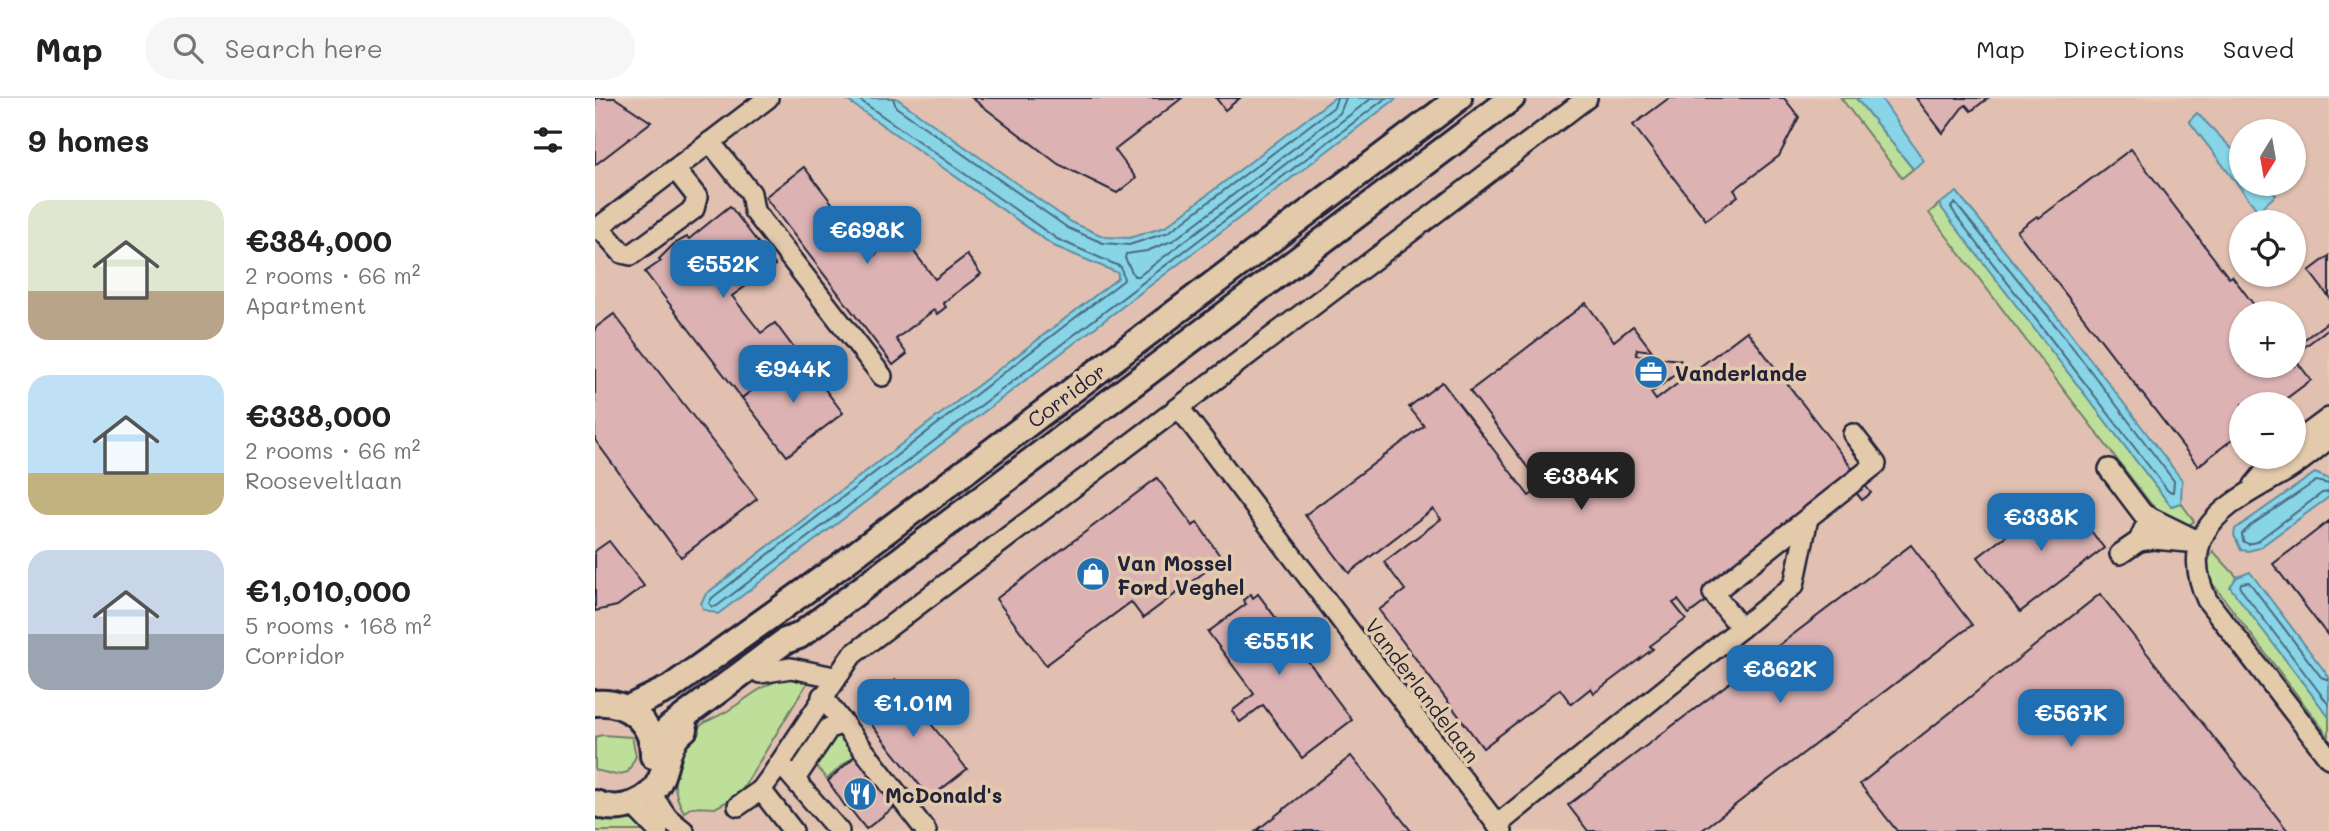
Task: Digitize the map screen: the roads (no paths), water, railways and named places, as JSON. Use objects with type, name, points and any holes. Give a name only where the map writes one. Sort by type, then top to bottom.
[{"type":"main road","name":"Corridor","points":[[632,713],[662,700],[670,688],[844,564],[1459,98]]},
{"type":"main road","name":"Corridor","points":[[660,748],[670,727],[785,641],[799,636],[1512,98]]},
{"type":"main road","name":"Corridor","points":[[660,748],[790,649],[799,636]]},
{"type":"main road","points":[[595,703],[611,702],[632,713],[660,748],[646,790],[610,807],[595,803]]},
{"type":"main road","points":[[595,718],[632,713]]},
{"type":"main road","points":[[595,788],[619,792],[646,790]]},
{"type":"street","points":[[675,169],[697,197],[698,203],[694,209],[631,255],[622,253],[597,228],[768,98]]},
{"type":"street","points":[[738,806],[761,790],[834,677],[852,655],[871,639],[1180,409],[1587,98]]},
{"type":"street","points":[[710,142],[751,193],[754,211],[882,376]]},
{"type":"street","name":"Vanderlandelaan","points":[[1180,409],[1499,828]]},
{"type":"street","points":[[2306,440],[2327,433]]},
{"type":"street","points":[[2327,433],[2284,473],[2249,491],[2218,513],[2200,542],[2196,562],[2200,584],[2207,600],[2329,758]]},
{"type":"street","points":[[1741,628],[1713,593],[1876,464],[1853,434]]},
{"type":"street","points":[[2109,469],[2143,514],[2160,525],[2200,542]]},
{"type":"street","points":[[2249,491],[2267,469]]},
{"type":"street","points":[[2139,541],[2143,533],[2143,514]]},
{"type":"street","points":[[1499,828],[1794,585],[1808,518]]},
{"type":"street","points":[[2120,554],[2139,541],[2153,539],[2200,542]]},
{"type":"street","points":[[760,673],[790,668],[834,677]]},
{"type":"street","points":[[822,696],[926,831]]},
{"type":"street","points":[[795,779],[829,728],[844,723]]},
{"type":"street","points":[[780,763],[839,831]]},
{"type":"street","points":[[646,790],[668,818],[681,827]]},
{"type":"street","points":[[646,790],[658,831]]},
{"type":"street","points":[[761,790],[793,831]]},
{"type":"water","points":[[844,98],[896,98],[1071,222],[1105,237],[1129,238],[1165,227],[1334,98],[1397,98],[718,614],[703,609],[701,603],[706,594],[1118,278],[1118,273],[1054,246]]},
{"type":"water","points":[[1856,98],[1881,98],[1924,161],[1913,169]]},
{"type":"water","points":[[2197,113],[2229,146],[2229,173],[2189,121]]},
{"type":"water","points":[[1957,192],[2069,331],[2182,480],[2181,503],[2171,506],[1951,221],[1939,204]]},
{"type":"water","points":[[2246,196],[2275,196],[2259,210]]},
{"type":"water","points":[[2315,473],[2329,479],[2329,497],[2259,548],[2241,550],[2234,535],[2235,529]]},
{"type":"water","points":[[2250,572],[2329,677],[2329,717],[2230,587],[2237,577]]},
{"type":"place","name":"Vanderlande","points":[[1651,372]]},
{"type":"place","name":"Van Mossel Ford Veghel","points":[[1093,574]]},
{"type":"place","name":"McDonald's","points":[[860,794]]}]
